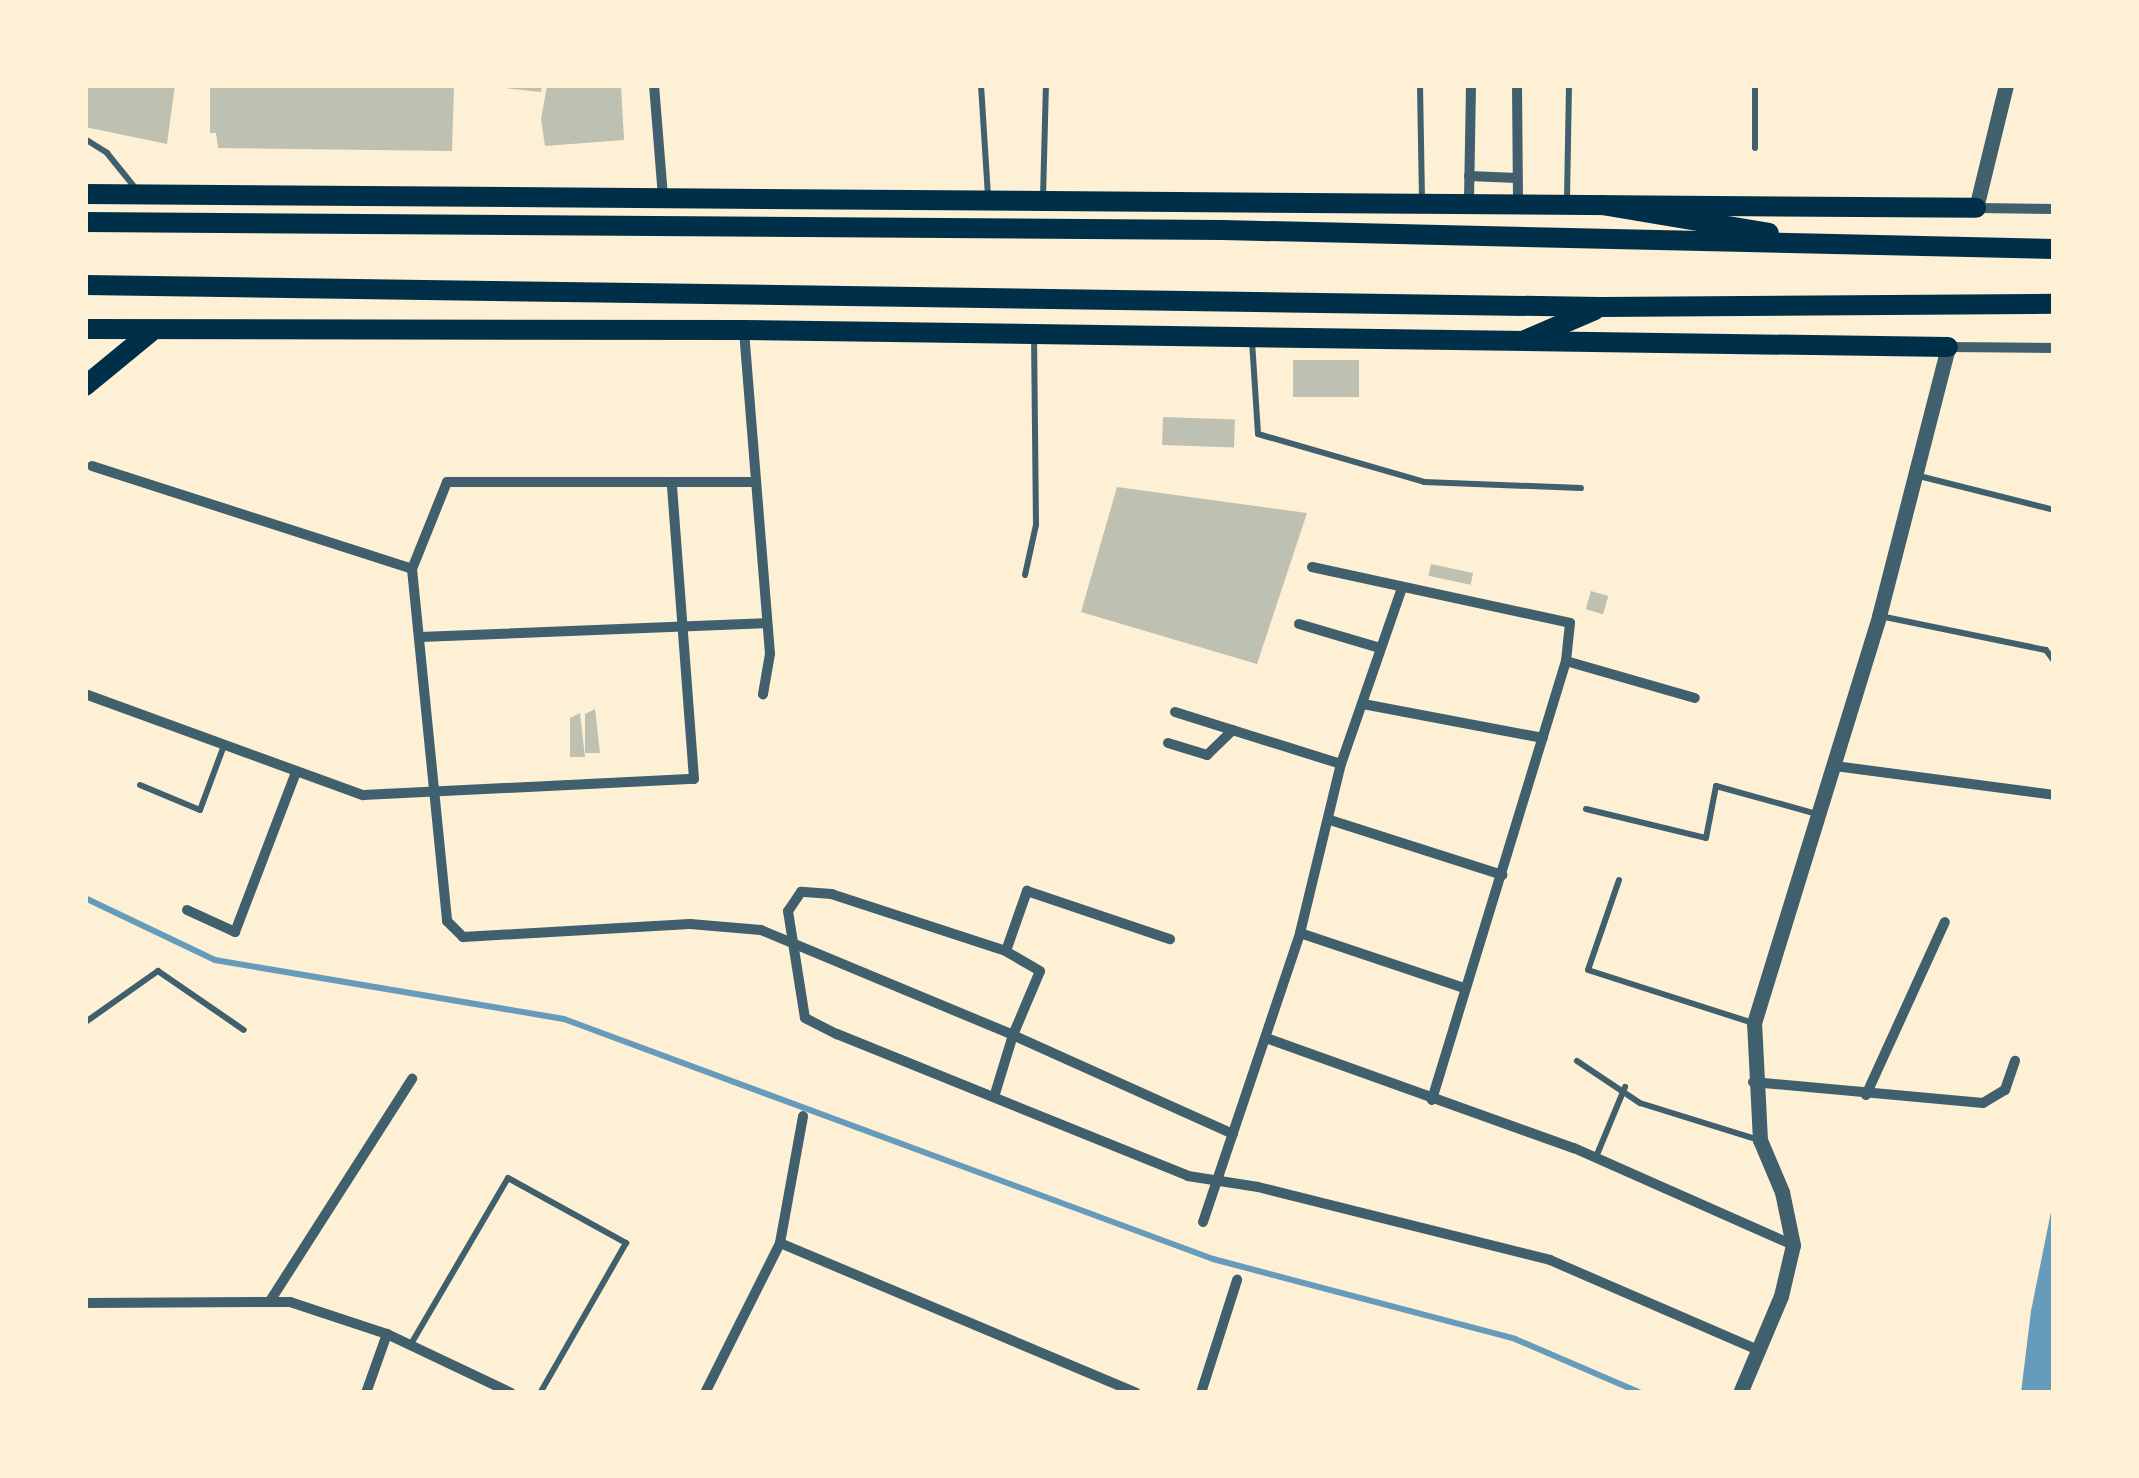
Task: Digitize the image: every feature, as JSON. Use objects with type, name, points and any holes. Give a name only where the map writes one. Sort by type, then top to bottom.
[{"type":"main road","points":[[85,194],[1043,204],[1469,200],[1976,208]]},
{"type":"main road","points":[[1602,205],[1844,246]]},
{"type":"main road","points":[[85,222],[1222,230],[2054,249]]},
{"type":"main road","points":[[85,285],[1601,307],[2054,304]]},
{"type":"main road","points":[[1524,340],[1601,307]]},
{"type":"main road","points":[[85,329],[1251,335],[1948,348]]},
{"type":"main road","points":[[85,386],[152,332]]},
{"type":"street","points":[[654,85],[663,198]]},
{"type":"street","points":[[1469,200],[1472,85]]},
{"type":"street","points":[[1517,85],[1518,202]]},
{"type":"street","points":[[2006,85],[1976,208],[2054,209]]},
{"type":"street","points":[[1470,176],[1517,178]]},
{"type":"street","points":[[744,330],[764,623],[770,654],[763,694]]},
{"type":"street","points":[[1740,1392],[1793,1245],[1782,1192],[1760,1140],[1752,1082],[1754,1023],[1879,616],[1948,348],[2054,348]]},
{"type":"street","points":[[89,465],[412,569]]},
{"type":"street","points":[[755,482],[447,482],[412,569],[446,921],[463,937],[690,924],[761,930],[790,946],[1013,1036],[1233,1134]]},
{"type":"street","points":[[85,694],[223,748],[363,795],[694,779],[672,483]]},
{"type":"street","points":[[1312,567],[1400,591],[1570,623],[1566,660],[1432,1100]]},
{"type":"street","points":[[1203,1222],[1214,1179],[1233,1134],[1300,933],[1342,764],[1400,591]]},
{"type":"street","points":[[420,637],[764,623]]},
{"type":"street","points":[[1299,624],[1380,648]]},
{"type":"street","points":[[1566,660],[1695,698]]},
{"type":"street","points":[[1363,704],[1543,738]]},
{"type":"street","points":[[1175,712],[1342,764]]},
{"type":"street","points":[[1168,742],[1206,755],[1233,730]]},
{"type":"street","points":[[1835,766],[2054,794]]},
{"type":"street","points":[[187,910],[236,932],[296,772]]},
{"type":"street","points":[[1330,820],[1502,875]]},
{"type":"street","points":[[1006,950],[1027,891],[1170,939]]},
{"type":"street","points":[[994,1097],[1013,1036],[1040,971],[1006,950],[832,894],[801,892],[788,910],[790,946],[805,1018],[994,1097],[1188,1176],[1550,1260],[1758,1350]]},
{"type":"street","points":[[1866,1096],[1944,922]]},
{"type":"street","points":[[1300,933],[1464,988]]},
{"type":"street","points":[[1266,1038],[1596,1157],[1793,1245]]},
{"type":"street","points":[[1752,1082],[1866,1096],[1983,1103],[2005,1090],[2015,1061]]},
{"type":"street","points":[[270,1301],[412,1080]]},
{"type":"street","points":[[705,1393],[780,1243],[803,1116]]},
{"type":"street","points":[[780,1243],[1136,1393]]},
{"type":"street","points":[[1201,1393],[1236,1280]]},
{"type":"street","points":[[85,1304],[270,1301],[331,1312],[411,1344],[511,1393]]},
{"type":"street","points":[[366,1393],[387,1334]]},
{"type":"lane","points":[[981,85],[988,202]]},
{"type":"lane","points":[[1043,204],[1046,85]]},
{"type":"lane","points":[[1420,85],[1422,200]]},
{"type":"lane","points":[[1567,203],[1569,85]]},
{"type":"lane","points":[[1755,148],[1756,85]]},
{"type":"lane","points":[[85,139],[107,153],[141,194]]},
{"type":"lane","points":[[1025,575],[1036,525],[1034,334]]},
{"type":"lane","points":[[1251,335],[1258,434],[1424,482],[1581,488]]},
{"type":"lane","points":[[1918,476],[2054,510]]},
{"type":"lane","points":[[1879,616],[2046,650],[2054,661]]},
{"type":"lane","points":[[140,785],[200,810],[223,748]]},
{"type":"lane","points":[[1586,809],[1706,838],[1716,786],[1818,814]]},
{"type":"lane","points":[[1618,880],[1588,970],[1754,1023]]},
{"type":"lane","points":[[85,1023],[158,970],[244,1030]]},
{"type":"lane","points":[[1576,1062],[1625,1087],[1640,1103],[1760,1140]]},
{"type":"lane","points":[[1596,1157],[1625,1087]]},
{"type":"lane","points":[[411,1344],[508,1178],[626,1243],[540,1393]]},
{"type":"water","points":[[2054,1197],[2054,1393],[2021,1393],[2031,1311]]},
{"type":"building","points":[[85,85],[175,85],[167,144],[85,127]]},
{"type":"building","points":[[210,85],[454,85],[452,151],[218,148],[216,133],[210,133]]},
{"type":"building","points":[[477,85],[542,85],[541,92]]},
{"type":"building","points":[[621,85],[624,140],[545,146],[541,119],[547,86]]},
{"type":"building","points":[[1293,360],[1359,360],[1359,397],[1293,397]]},
{"type":"building","points":[[1163,417],[1235,420],[1234,447],[1162,445]]},
{"type":"building","points":[[1117,487],[1307,513],[1257,664],[1081,612]]},
{"type":"building","points":[[1431,564],[1473,573],[1471,585],[1429,576]]},
{"type":"building","points":[[1591,591],[1608,596],[1603,614],[1586,609]]},
{"type":"building","points":[[595,709],[600,753],[585,753],[585,714]]},
{"type":"building","points":[[580,713],[585,757],[570,757],[570,718]]},
{"type":"waterway","points":[[85,898],[215,960],[564,1019],[1213,1259],[1515,1339],[1641,1393]]}]
